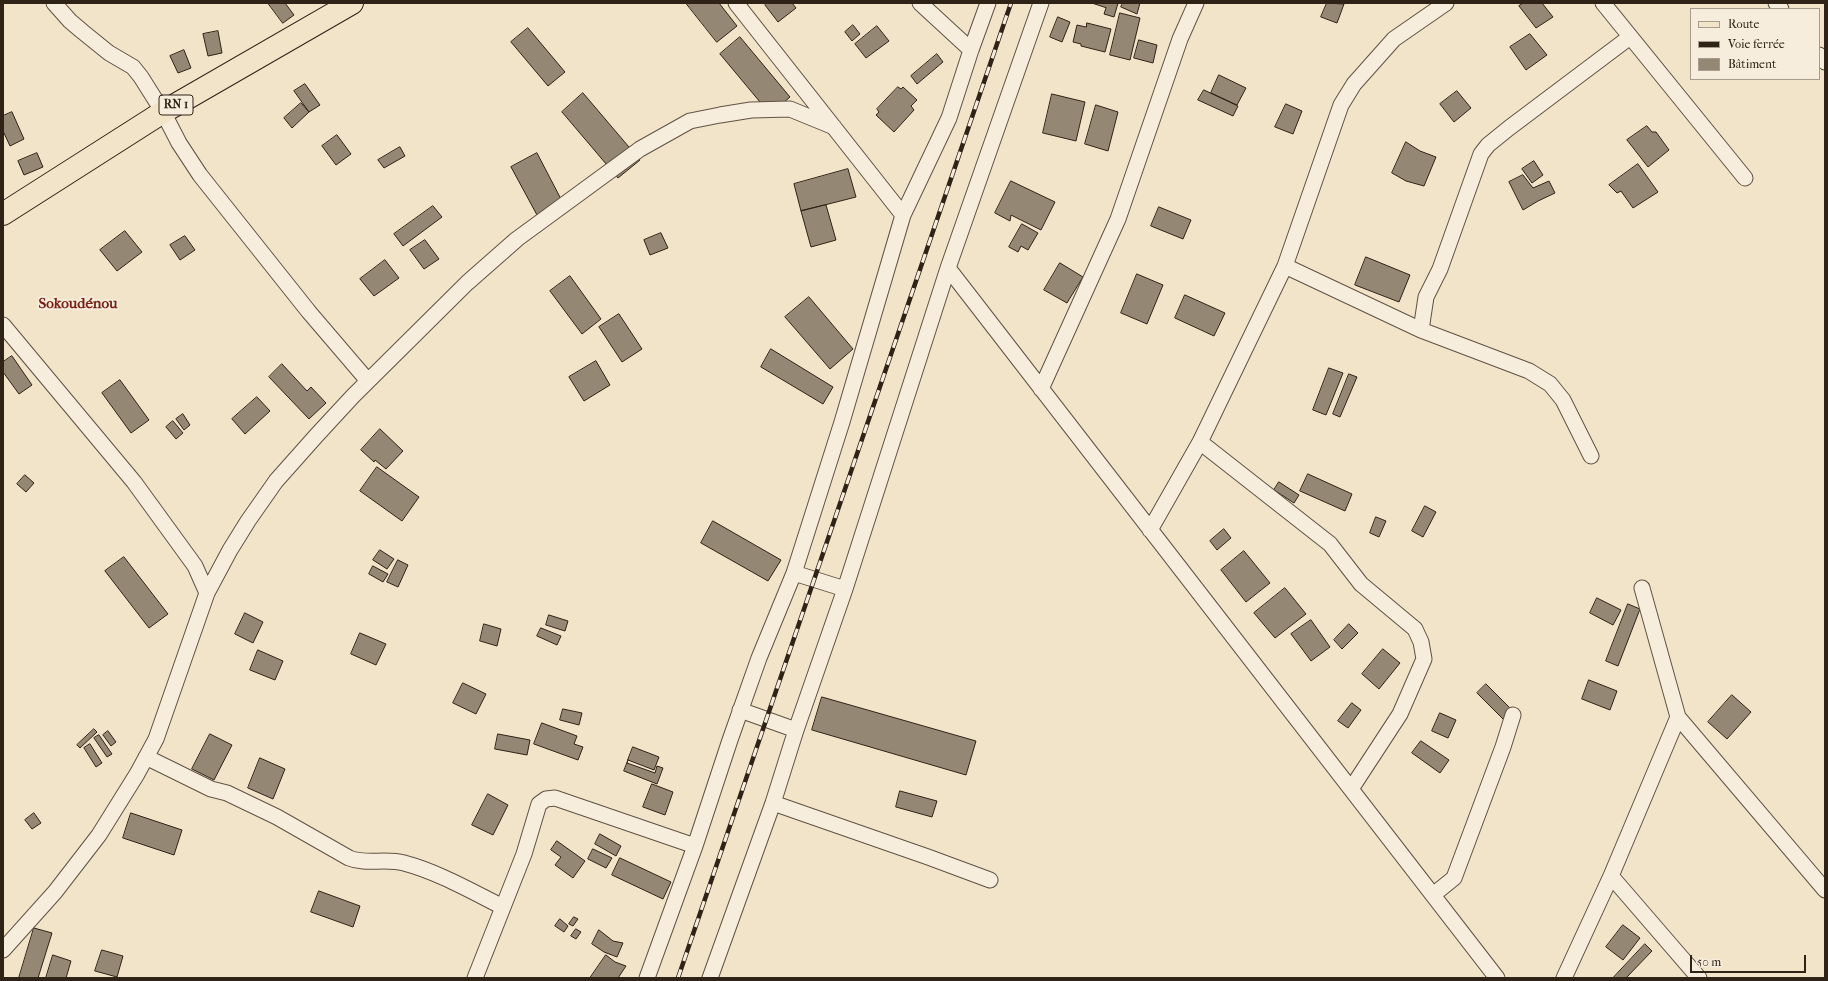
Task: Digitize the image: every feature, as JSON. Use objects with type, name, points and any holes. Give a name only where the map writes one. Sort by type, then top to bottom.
[{"type":"main road","name":"RN 1","points":[[3,214],[164,112],[352,3]]},
{"type":"street","points":[[54,3],[70,21],[94,41],[133,67],[164,112],[179,143],[200,175],[309,312],[368,381]]},
{"type":"street","points":[[736,3],[903,215]]},
{"type":"street","points":[[920,3],[971,50]]},
{"type":"street","points":[[648,978],[695,846],[740,710],[759,658],[794,573],[844,414],[903,215],[949,118],[988,3]]},
{"type":"street","points":[[710,978],[773,803],[796,730],[845,589],[948,268],[1041,3]]},
{"type":"street","points":[[1041,389],[1118,219],[1180,39],[1196,3]]},
{"type":"street","points":[[1150,530],[1200,442],[1285,266],[1341,106],[1354,84],[1394,39],[1446,3]]},
{"type":"street","points":[[1603,3],[1745,178]]},
{"type":"street","points":[[1421,330],[1426,297],[1440,269],[1462,212],[1477,163],[1488,145],[1630,37]]},
{"type":"street","points":[[4,945],[55,892],[99,835],[146,757],[156,739],[164,718],[207,593],[221,565],[248,521],[276,481],[316,436],[368,381],[467,283],[517,239],[640,149],[660,136],[690,121],[751,110],[790,109],[834,127]]},
{"type":"street","points":[[1285,266],[1421,330],[1529,371],[1550,384],[1563,400],[1591,456]]},
{"type":"street","points":[[948,268],[1497,978]]},
{"type":"street","points":[[3,325],[134,482],[195,566],[207,593]]},
{"type":"street","points":[[1200,442],[1330,544],[1361,584],[1415,629],[1421,642],[1424,659],[1400,714],[1351,789]]},
{"type":"street","points":[[195,566],[221,565]]},
{"type":"street","points":[[794,573],[845,589]]},
{"type":"street","points":[[1642,588],[1678,717],[1825,890]]},
{"type":"street","points":[[740,710],[796,730]]},
{"type":"street","points":[[1433,895],[1454,878],[1503,747],[1513,715]]},
{"type":"street","points":[[1564,978],[1611,876],[1678,717]]},
{"type":"street","points":[[146,757],[277,817],[358,862],[402,862],[415,866],[454,882],[503,907]]},
{"type":"street","points":[[475,978],[524,854],[540,804],[546,799],[555,798],[695,846]]},
{"type":"street","points":[[773,803],[990,880]]},
{"type":"street","points":[[1611,876],[1699,978]]},
{"type":"building","points":[[268,3],[285,3],[294,15],[283,23]]},
{"type":"building","points":[[686,3],[719,3],[737,26],[717,42]]},
{"type":"building","points":[[767,3],[792,3],[796,8],[778,22],[765,5]]},
{"type":"building","points":[[1092,3],[1118,3],[1114,17],[1104,14],[1106,8]]},
{"type":"building","points":[[1123,3],[1140,3],[1137,14],[1121,7]]},
{"type":"building","points":[[1327,3],[1344,4],[1337,23],[1321,17]]},
{"type":"building","points":[[1524,3],[1542,3],[1553,17],[1536,28],[1519,6]]},
{"type":"building","points":[[1120,13],[1140,18],[1130,60],[1110,55]]},
{"type":"building","points":[[1058,17],[1070,22],[1062,42],[1050,37]]},
{"type":"building","points":[[1087,23],[1111,29],[1105,52],[1081,46],[1081,44],[1073,42],[1077,25],[1086,27]]},
{"type":"building","points":[[853,25],[860,34],[852,41],[845,32]]},
{"type":"building","points":[[877,26],[889,41],[866,58],[855,44]]},
{"type":"building","points":[[528,28],[565,72],[548,86],[511,42]]},
{"type":"building","points":[[218,31],[222,53],[208,56],[203,34]]},
{"type":"building","points":[[1530,34],[1547,55],[1526,70],[1510,47]]},
{"type":"building","points":[[740,37],[790,97],[770,114],[720,54]]},
{"type":"building","points":[[1139,40],[1157,45],[1153,63],[1134,58]]},
{"type":"building","points":[[184,50],[191,68],[178,73],[170,56]]},
{"type":"building","points":[[937,54],[943,62],[917,84],[911,76]]},
{"type":"building","points":[[1219,75],[1246,88],[1237,105],[1211,93]]},
{"type":"building","points":[[305,84],[320,105],[309,112],[294,91]]},
{"type":"building","points":[[898,87],[901,89],[903,87],[917,100],[911,106],[914,110],[894,132],[876,115],[879,112],[877,109]]},
{"type":"building","points":[[1204,90],[1238,106],[1233,116],[1198,100]]},
{"type":"building","points":[[1457,91],[1471,108],[1454,122],[1440,104]]},
{"type":"building","points":[[583,93],[640,160],[618,178],[562,112]]},
{"type":"building","points":[[1052,94],[1085,102],[1076,141],[1043,133]]},
{"type":"building","points":[[301,103],[309,112],[292,128],[284,118]]},
{"type":"building","points":[[1286,104],[1302,111],[1293,134],[1275,127]]},
{"type":"building","points":[[1096,105],[1118,112],[1108,151],[1085,144]]},
{"type":"building","points":[[12,112],[24,139],[10,146],[3,131],[3,116]]},
{"type":"building","points":[[1647,126],[1652,132],[1656,132],[1669,150],[1648,167],[1627,140]]},
{"type":"building","points":[[337,135],[351,154],[336,165],[322,146]]},
{"type":"building","points":[[1406,142],[1420,151],[1436,157],[1424,186],[1406,181],[1392,173]]},
{"type":"building","points":[[400,147],[405,156],[384,168],[378,160]]},
{"type":"building","points":[[37,153],[43,167],[24,175],[18,161]]},
{"type":"building","points":[[537,153],[562,201],[537,215],[511,167]]},
{"type":"building","points":[[1534,161],[1543,175],[1532,183],[1522,169]]},
{"type":"building","points":[[1638,164],[1658,192],[1633,208],[1621,191],[1617,193],[1609,185]]},
{"type":"building","points":[[848,169],[856,197],[801,211],[794,184]]},
{"type":"building","points":[[1523,175],[1533,188],[1549,181],[1555,193],[1523,210],[1509,182]]},
{"type":"building","points":[[1011,181],[1055,202],[1041,230],[1011,215],[1010,221],[995,213]]},
{"type":"building","points":[[826,205],[836,240],[811,247],[801,211]]},
{"type":"building","points":[[433,206],[442,217],[403,246],[394,234]]},
{"type":"building","points":[[1159,207],[1191,220],[1183,239],[1151,226]]},
{"type":"building","points":[[1022,224],[1038,233],[1028,250],[1021,246],[1018,252],[1009,247]]},
{"type":"building","points":[[125,231],[142,252],[117,271],[100,250]]},
{"type":"building","points":[[661,233],[668,248],[650,255],[644,240]]},
{"type":"building","points":[[185,236],[195,250],[180,260],[170,245]]},
{"type":"building","points":[[425,240],[439,259],[424,269],[410,250]]},
{"type":"building","points":[[1366,257],[1410,275],[1399,302],[1355,285]]},
{"type":"building","points":[[385,260],[399,278],[374,296],[360,279]]},
{"type":"building","points":[[1060,263],[1083,277],[1067,303],[1044,290]]},
{"type":"building","points":[[1137,274],[1163,285],[1147,324],[1121,313]]},
{"type":"building","points":[[570,276],[601,319],[582,334],[550,291]]},
{"type":"building","points":[[1185,295],[1225,313],[1214,336],[1175,318]]},
{"type":"building","points":[[809,297],[853,349],[830,369],[785,317]]},
{"type":"building","points":[[619,314],[642,349],[622,362],[599,327]]},
{"type":"building","points":[[771,349],[833,387],[823,404],[761,367]]},
{"type":"building","points":[[12,356],[32,385],[19,394],[3,372],[3,362]]},
{"type":"building","points":[[596,361],[610,385],[584,401],[569,377]]},
{"type":"building","points":[[282,364],[307,391],[311,387],[326,403],[309,419],[269,377]]},
{"type":"building","points":[[1329,368],[1343,373],[1326,415],[1313,410]]},
{"type":"building","points":[[1349,374],[1357,377],[1340,417],[1333,414]]},
{"type":"building","points":[[120,380],[149,420],[131,433],[102,393]]},
{"type":"building","points":[[257,397],[270,411],[245,434],[232,419]]},
{"type":"building","points":[[183,414],[190,425],[184,430],[176,419]]},
{"type":"building","points":[[173,421],[183,433],[176,439],[166,427]]},
{"type":"building","points":[[380,429],[403,451],[386,469],[375,460],[374,462],[361,450]]},
{"type":"building","points":[[377,467],[419,497],[402,521],[360,491]]},
{"type":"building","points":[[1308,474],[1352,494],[1345,511],[1300,491]]},
{"type":"building","points":[[25,475],[34,483],[26,492],[17,484]]},
{"type":"building","points":[[1279,482],[1299,495],[1294,503],[1274,490]]},
{"type":"building","points":[[1425,506],[1436,512],[1423,537],[1412,531]]},
{"type":"building","points":[[1376,517],[1386,521],[1379,537],[1370,533]]},
{"type":"building","points":[[713,521],[781,560],[768,581],[701,543]]},
{"type":"building","points":[[1224,529],[1231,538],[1217,550],[1210,541]]},
{"type":"building","points":[[380,550],[394,559],[387,569],[373,560]]},
{"type":"building","points":[[1244,551],[1270,583],[1246,602],[1221,570]]},
{"type":"building","points":[[124,557],[168,614],[149,628],[105,571]]},
{"type":"building","points":[[398,560],[408,565],[398,587],[387,582]]},
{"type":"building","points":[[373,566],[388,574],[383,582],[369,574]]},
{"type":"building","points":[[1285,588],[1306,614],[1275,638],[1254,613]]},
{"type":"building","points":[[1597,598],[1621,610],[1613,625],[1590,613]]},
{"type":"building","points":[[1628,604],[1640,609],[1618,666],[1606,661]]},
{"type":"building","points":[[245,613],[263,622],[253,643],[235,634]]},
{"type":"building","points":[[549,615],[568,621],[565,631],[546,625]]},
{"type":"building","points":[[1311,620],[1330,647],[1311,661],[1291,634]]},
{"type":"building","points":[[484,624],[501,629],[497,646],[480,641]]},
{"type":"building","points":[[1349,624],[1358,633],[1342,649],[1334,640]]},
{"type":"building","points":[[541,628],[561,636],[557,645],[537,636]]},
{"type":"building","points":[[360,633],[386,644],[376,665],[351,654]]},
{"type":"building","points":[[1383,649],[1400,663],[1379,689],[1362,674]]},
{"type":"building","points":[[258,650],[283,661],[275,680],[250,670]]},
{"type":"building","points":[[1589,680],[1617,691],[1610,710],[1582,699]]},
{"type":"building","points":[[463,683],[486,694],[476,714],[453,703]]},
{"type":"building","points":[[1486,684],[1513,711],[1504,720],[1477,693]]},
{"type":"building","points":[[1732,695],[1751,712],[1727,739],[1708,722]]},
{"type":"building","points":[[822,697],[976,741],[966,775],[812,730]]},
{"type":"building","points":[[1352,703],[1361,710],[1348,728],[1338,721]]},
{"type":"building","points":[[563,709],[582,713],[579,725],[560,720]]},
{"type":"building","points":[[1440,713],[1456,720],[1448,738],[1432,731]]},
{"type":"building","points":[[542,723],[577,736],[574,744],[583,747],[578,760],[534,744]]},
{"type":"building","points":[[94,729],[97,732],[80,748],[77,745]]},
{"type":"building","points":[[108,731],[116,742],[111,746],[103,735]]},
{"type":"building","points":[[210,734],[232,745],[214,780],[192,769]]},
{"type":"building","points":[[498,734],[530,740],[527,755],[495,749]]},
{"type":"building","points":[[99,735],[112,754],[107,757],[94,738]]},
{"type":"building","points":[[1421,741],[1449,760],[1440,773],[1412,753]]},
{"type":"building","points":[[90,744],[102,763],[96,767],[84,748]]},
{"type":"building","points":[[633,747],[659,757],[654,770],[628,760]]},
{"type":"building","points":[[260,758],[285,769],[273,799],[248,788]]},
{"type":"building","points":[[628,760],[627,763],[655,773],[657,766],[663,768],[657,784],[624,771]]},
{"type":"building","points":[[652,784],[673,792],[665,815],[643,807]]},
{"type":"building","points":[[900,791],[937,801],[932,817],[896,807]]},
{"type":"building","points":[[488,794],[508,805],[493,835],[472,825]]},
{"type":"building","points":[[34,813],[41,823],[32,829],[25,820]]},
{"type":"building","points":[[131,813],[182,830],[174,855],[123,838]]},
{"type":"building","points":[[600,834],[621,846],[616,856],[595,844]]},
{"type":"building","points":[[557,841],[585,861],[573,878],[555,865],[561,857],[551,850]]},
{"type":"building","points":[[593,849],[612,858],[606,868],[588,859]]},
{"type":"building","points":[[620,858],[671,882],[663,899],[612,875]]},
{"type":"building","points":[[319,891],[360,906],[353,927],[311,912]]},
{"type":"building","points":[[574,917],[578,919],[573,926],[569,924]]},
{"type":"building","points":[[560,919],[568,926],[564,932],[555,926]]},
{"type":"building","points":[[1623,925],[1640,938],[1623,960],[1606,947]]},
{"type":"building","points":[[34,928],[52,933],[38,978],[19,978]]},
{"type":"building","points":[[576,929],[581,932],[576,939],[571,936]]},
{"type":"building","points":[[599,930],[613,941],[623,943],[617,957],[604,952],[592,944]]},
{"type":"building","points":[[1645,944],[1652,951],[1626,978],[1613,978]]},
{"type":"building","points":[[102,950],[123,956],[117,977],[95,971]]},
{"type":"building","points":[[53,955],[71,961],[66,978],[46,978]]},
{"type":"building","points":[[606,955],[615,962],[626,966],[618,978],[590,978]]},
{"type":"railway","points":[[678,978],[1011,3]]},
{"type":"district","name":"Sokoudénou","points":[[78,304]]}]
